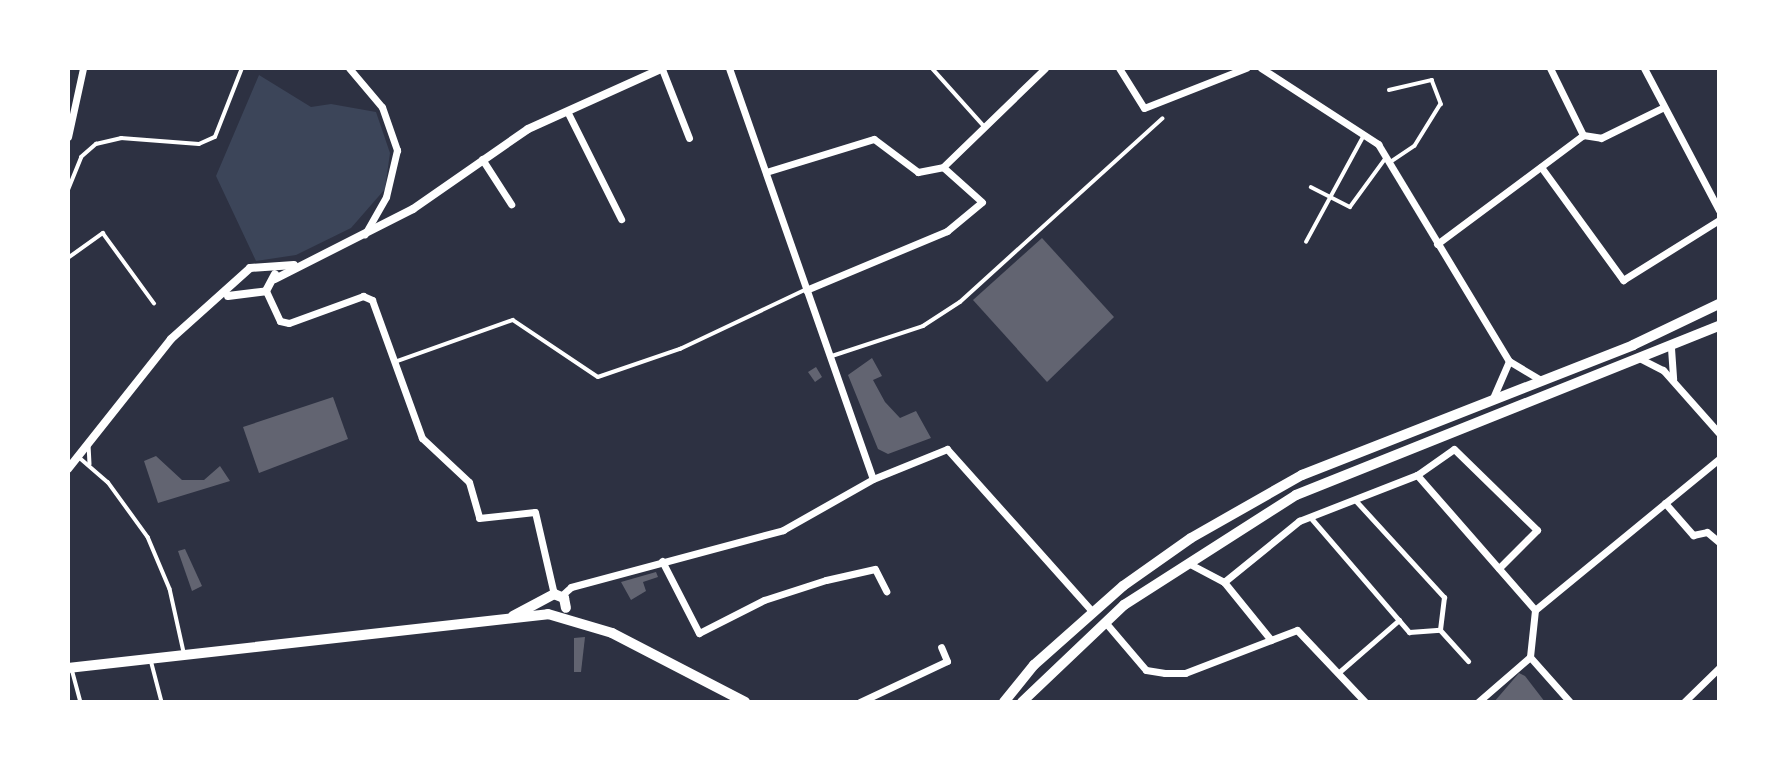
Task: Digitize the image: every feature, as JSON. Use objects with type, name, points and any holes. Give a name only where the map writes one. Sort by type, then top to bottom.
[{"type":"main road","points":[[1004,702],[1092,611],[1191,538],[1302,475],[1541,380],[1719,304]]},
{"type":"main road","points":[[1022,702],[1105,622],[1184,562],[1296,495],[1455,429],[1671,348],[1719,326]]},
{"type":"main road","points":[[553,597],[563,612],[579,621],[745,702]]},
{"type":"main road","points":[[548,614],[553,597]]},
{"type":"main road","points":[[510,618],[553,597]]},
{"type":"main road","points":[[70,668],[563,612]]},
{"type":"street","points":[[68,137],[83,68]]},
{"type":"street","points":[[349,68],[382,107],[397,150],[386,197],[365,234]]},
{"type":"street","points":[[729,68],[873,479]]},
{"type":"street","points":[[766,172],[874,139],[918,172],[943,167],[1045,68]]},
{"type":"street","points":[[1119,68],[1143,108],[1246,68]]},
{"type":"street","points":[[1550,68],[1583,135]]},
{"type":"street","points":[[1644,68],[1719,209]]},
{"type":"street","points":[[266,291],[275,279],[295,264],[365,234],[414,209],[482,159],[567,111],[662,69],[689,138]]},
{"type":"street","points":[[1262,69],[1364,135],[1388,160],[1509,361],[1541,380]]},
{"type":"street","points":[[1437,244],[1583,135],[1601,138],[1664,107]]},
{"type":"street","points":[[567,111],[621,219]]},
{"type":"street","points":[[482,159],[511,204]]},
{"type":"street","points":[[806,290],[947,231],[982,202],[943,167]]},
{"type":"street","points":[[1541,167],[1623,280],[1719,220]]},
{"type":"street","points":[[68,469],[171,339],[222,299],[259,263],[295,264]]},
{"type":"street","points":[[269,265],[275,279]]},
{"type":"street","points":[[247,273],[253,290]]},
{"type":"street","points":[[222,299],[253,290],[266,291]]},
{"type":"street","points":[[266,291],[280,321],[289,324],[369,297],[422,438],[469,482],[479,518],[536,512],[553,597],[571,587],[783,530],[873,479],[947,446],[1092,611]]},
{"type":"street","points":[[1671,348],[1673,380]]},
{"type":"street","points":[[1641,359],[1673,380],[1719,433]]},
{"type":"street","points":[[1493,398],[1509,361]]},
{"type":"street","points":[[1455,429],[1454,449],[1537,530],[1499,568]]},
{"type":"street","points":[[1224,582],[1265,543],[1310,517],[1417,475],[1454,449]]},
{"type":"street","points":[[1479,702],[1530,657],[1535,610],[1719,459]]},
{"type":"street","points":[[1417,475],[1535,610]]},
{"type":"street","points":[[1355,500],[1444,597],[1440,630],[1468,661]]},
{"type":"street","points":[[1665,503],[1693,535],[1707,532],[1719,541]]},
{"type":"street","points":[[1310,517],[1409,632],[1440,630]]},
{"type":"street","points":[[662,561],[699,633],[826,580],[875,569],[886,591]]},
{"type":"street","points":[[1184,562],[1224,582],[1271,640]]},
{"type":"street","points":[[1338,673],[1399,620]]},
{"type":"street","points":[[1105,622],[1146,670],[1165,673],[1185,673],[1297,630],[1365,702]]},
{"type":"street","points":[[860,702],[947,661],[942,647]]},
{"type":"street","points":[[1530,657],[1570,702]]},
{"type":"street","points":[[1684,702],[1719,668]]},
{"type":"lane","points":[[68,190],[81,157],[96,145],[121,138],[199,144],[215,137],[242,68]]},
{"type":"lane","points":[[932,68],[985,127]]},
{"type":"lane","points":[[1311,187],[1350,207],[1388,160],[1415,146],[1441,104],[1432,80],[1389,90]]},
{"type":"lane","points":[[830,357],[923,326],[960,302],[1161,119]]},
{"type":"lane","points":[[1306,242],[1364,135]]},
{"type":"lane","points":[[68,258],[103,233],[154,303]]},
{"type":"lane","points":[[395,362],[513,320],[598,377],[680,349],[806,290]]},
{"type":"lane","points":[[89,443],[90,464]]},
{"type":"lane","points":[[78,457],[90,464],[153,548],[179,618],[184,654]]},
{"type":"lane","points":[[151,658],[162,702]]},
{"type":"lane","points":[[70,668],[81,702]]},
{"type":"shaded area","points":[[259,75],[311,107],[331,104],[376,112],[390,153],[385,189],[351,228],[296,255],[256,261],[216,176]]},
{"type":"building","points":[[1042,238],[1114,317],[1047,382],[973,300]]},
{"type":"building","points":[[872,358],[882,376],[873,380],[885,402],[900,418],[916,411],[931,438],[888,454],[878,449],[848,375]]},
{"type":"building","points":[[816,367],[822,377],[815,382],[808,372]]},
{"type":"building","points":[[333,397],[348,439],[259,473],[243,427]]},
{"type":"building","points":[[156,456],[182,480],[204,480],[220,466],[230,481],[158,503],[144,461]]},
{"type":"building","points":[[185,549],[202,586],[192,591],[178,551]]},
{"type":"building","points":[[656,572],[658,577],[643,582],[646,591],[631,600],[621,582]]},
{"type":"building","points":[[585,637],[581,672],[574,672],[574,638]]},
{"type":"building","points":[[1519,673],[1525,676],[1545,702],[1494,702]]}]
